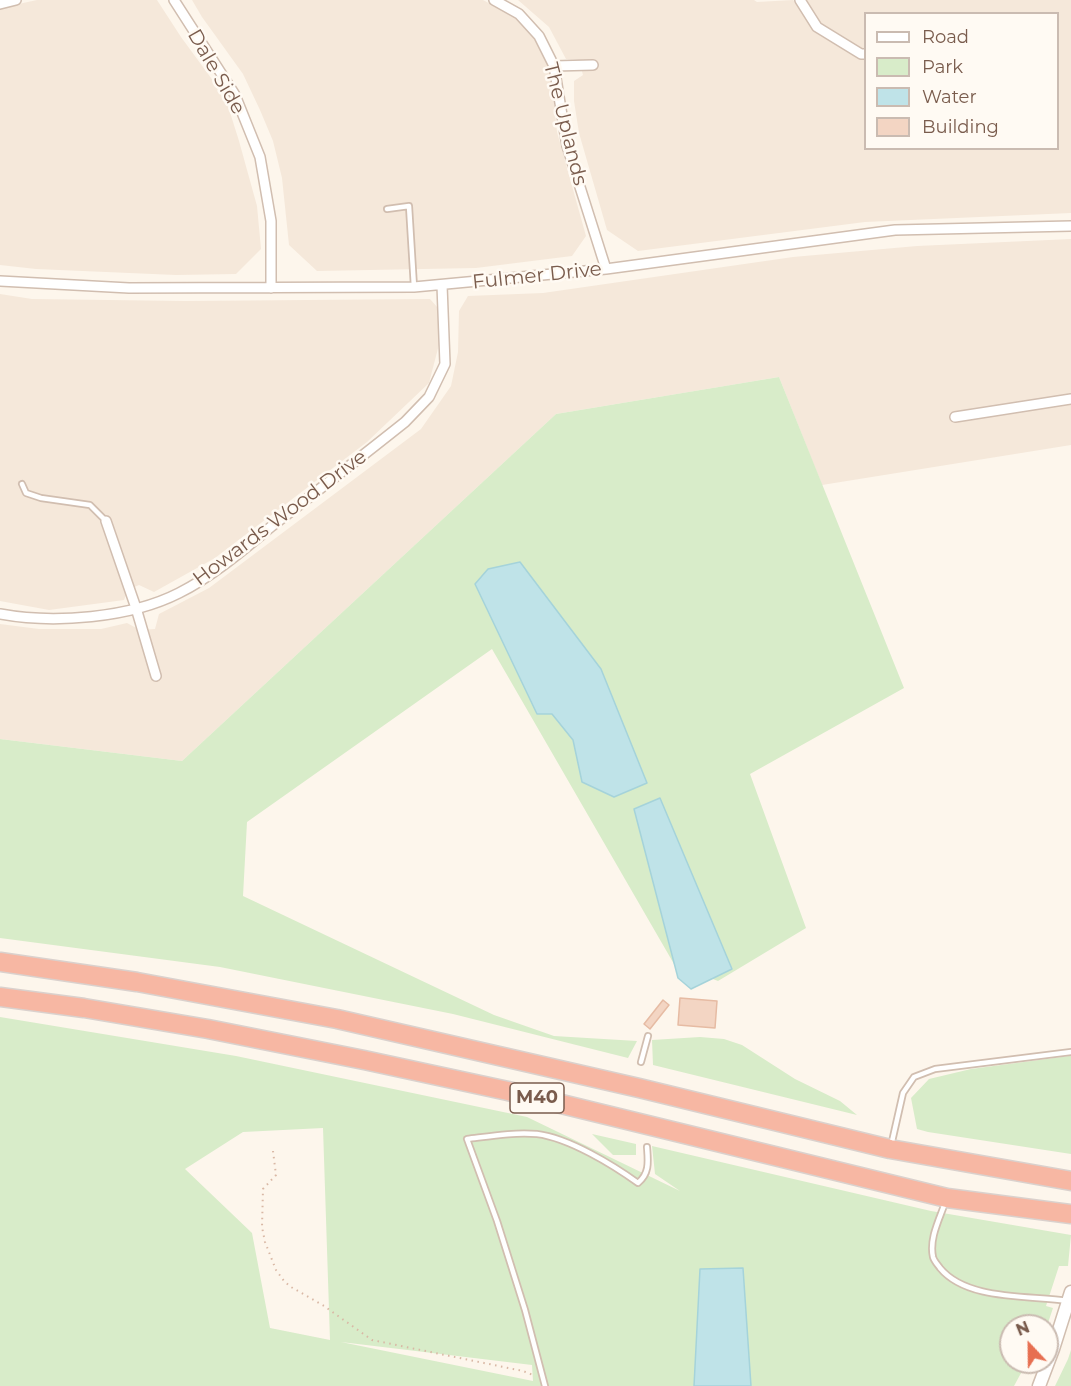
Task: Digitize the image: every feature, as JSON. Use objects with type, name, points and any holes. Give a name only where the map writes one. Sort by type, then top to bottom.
[{"type":"highway","name":"M40","points":[[0,962],[137,982],[337,1018],[890,1149],[1071,1181]]},
{"type":"highway","name":"M40","points":[[0,997],[84,1008],[208,1029],[364,1060],[508,1091],[946,1198],[1071,1214]]},
{"type":"street","points":[[0,4],[16,0]]},
{"type":"street","name":"Dale Side","points":[[174,0],[235,95],[260,158],[271,222],[271,288]]},
{"type":"street","name":"The Uplands","points":[[494,0],[519,14],[539,36],[554,66],[567,146],[606,269]]},
{"type":"street","points":[[800,0],[817,27],[864,54]]},
{"type":"street","points":[[554,66],[593,64]]},
{"type":"street","name":"Fulmer Drive","points":[[0,281],[129,288],[414,287],[606,269],[895,230],[1071,226]]},
{"type":"street","name":"Howards Wood Drive","points":[[0,614],[20,618],[72,619],[136,608],[179,593],[226,563],[405,422],[429,397],[445,364],[442,285]]},
{"type":"street","points":[[955,417],[1071,399]]},
{"type":"street","points":[[106,521],[136,608],[156,676]]},
{"type":"street","points":[[1039,1386],[1070,1297]]},
{"type":"lane","points":[[387,209],[409,206],[414,287]]},
{"type":"lane","points":[[22,484],[26,493],[41,498],[90,505],[106,521]]},
{"type":"lane","points":[[640,1062],[648,1036]]},
{"type":"lane","points":[[890,1149],[903,1093],[914,1077],[935,1069],[1071,1052]]},
{"type":"lane","points":[[545,1386],[525,1310],[497,1221],[467,1139],[516,1133],[540,1135],[563,1141],[616,1168],[638,1183],[646,1177],[647,1147]]},
{"type":"lane","points":[[946,1198],[933,1237],[933,1258],[948,1277],[968,1287],[1018,1297],[1070,1297]]},
{"type":"path","points":[[273,1151],[276,1176],[263,1189],[262,1227],[270,1256],[284,1281],[372,1340],[523,1371],[536,1376]]},
{"type":"shaded area","points":[[37,0],[157,0],[228,106],[239,141],[257,206],[261,249],[236,274],[176,275],[36,269],[0,265],[0,8]]},
{"type":"shaded area","points":[[192,0],[483,0],[515,17],[539,40],[550,65],[557,132],[586,236],[572,256],[476,268],[317,271],[289,245],[282,178],[273,141],[260,110],[243,74]]},
{"type":"shaded area","points":[[518,0],[754,0],[757,2],[793,0],[797,3],[800,0],[1071,0],[1071,213],[865,222],[638,251],[607,230],[579,133],[574,101],[574,81],[583,75],[579,60],[566,59],[549,27]]},
{"type":"shaded area","points":[[1071,239],[1071,445],[822,485],[779,377],[556,414],[182,761],[0,739],[0,624],[39,629],[101,629],[127,623],[140,630],[155,629],[159,614],[209,588],[421,429],[451,386],[458,352],[459,311],[468,296],[543,293],[793,257],[917,246]]},
{"type":"shaded area","points":[[0,294],[32,299],[185,301],[430,299],[438,308],[442,333],[429,383],[367,442],[215,558],[154,592],[139,585],[128,590],[124,600],[49,610],[0,601]]},
{"type":"green space","points":[[779,377],[904,688],[750,774],[806,928],[718,981],[674,964],[492,649],[247,822],[243,896],[494,1015],[554,1036],[637,1041],[628,1058],[453,1014],[220,967],[0,938],[0,739],[182,761],[556,414]]},
{"type":"green space","points":[[0,1017],[236,1056],[527,1117],[680,1191],[655,1174],[652,1146],[931,1211],[1071,1235],[1068,1266],[1059,1266],[1046,1306],[1053,1308],[1051,1314],[999,1314],[999,1374],[1020,1374],[1014,1386],[0,1386]],"holes":[[[323,1128],[330,1340],[270,1328],[252,1233],[185,1169],[243,1132]],[[341,1342],[532,1365],[533,1381]]]},
{"type":"green space","points":[[700,1037],[724,1039],[742,1045],[795,1079],[840,1101],[857,1115],[653,1065],[652,1040]]},
{"type":"green space","points":[[1071,1056],[1071,1154],[917,1129],[911,1098],[929,1079],[971,1069]]},
{"type":"green space","points":[[592,1134],[636,1144],[636,1155],[613,1155]]},
{"type":"green space","points":[[1071,1350],[1071,1386],[1055,1386],[1068,1359]]},
{"type":"water","points":[[520,562],[601,669],[647,783],[614,797],[582,782],[573,740],[552,714],[537,714],[475,584],[488,569]]},
{"type":"water","points":[[660,798],[732,969],[691,989],[678,978],[634,809]]},
{"type":"water","points":[[743,1268],[751,1386],[694,1386],[700,1269]]},
{"type":"building","points":[[680,998],[717,1001],[715,1028],[678,1025]]},
{"type":"building","points":[[663,1000],[669,1005],[650,1029],[644,1024]]}]
